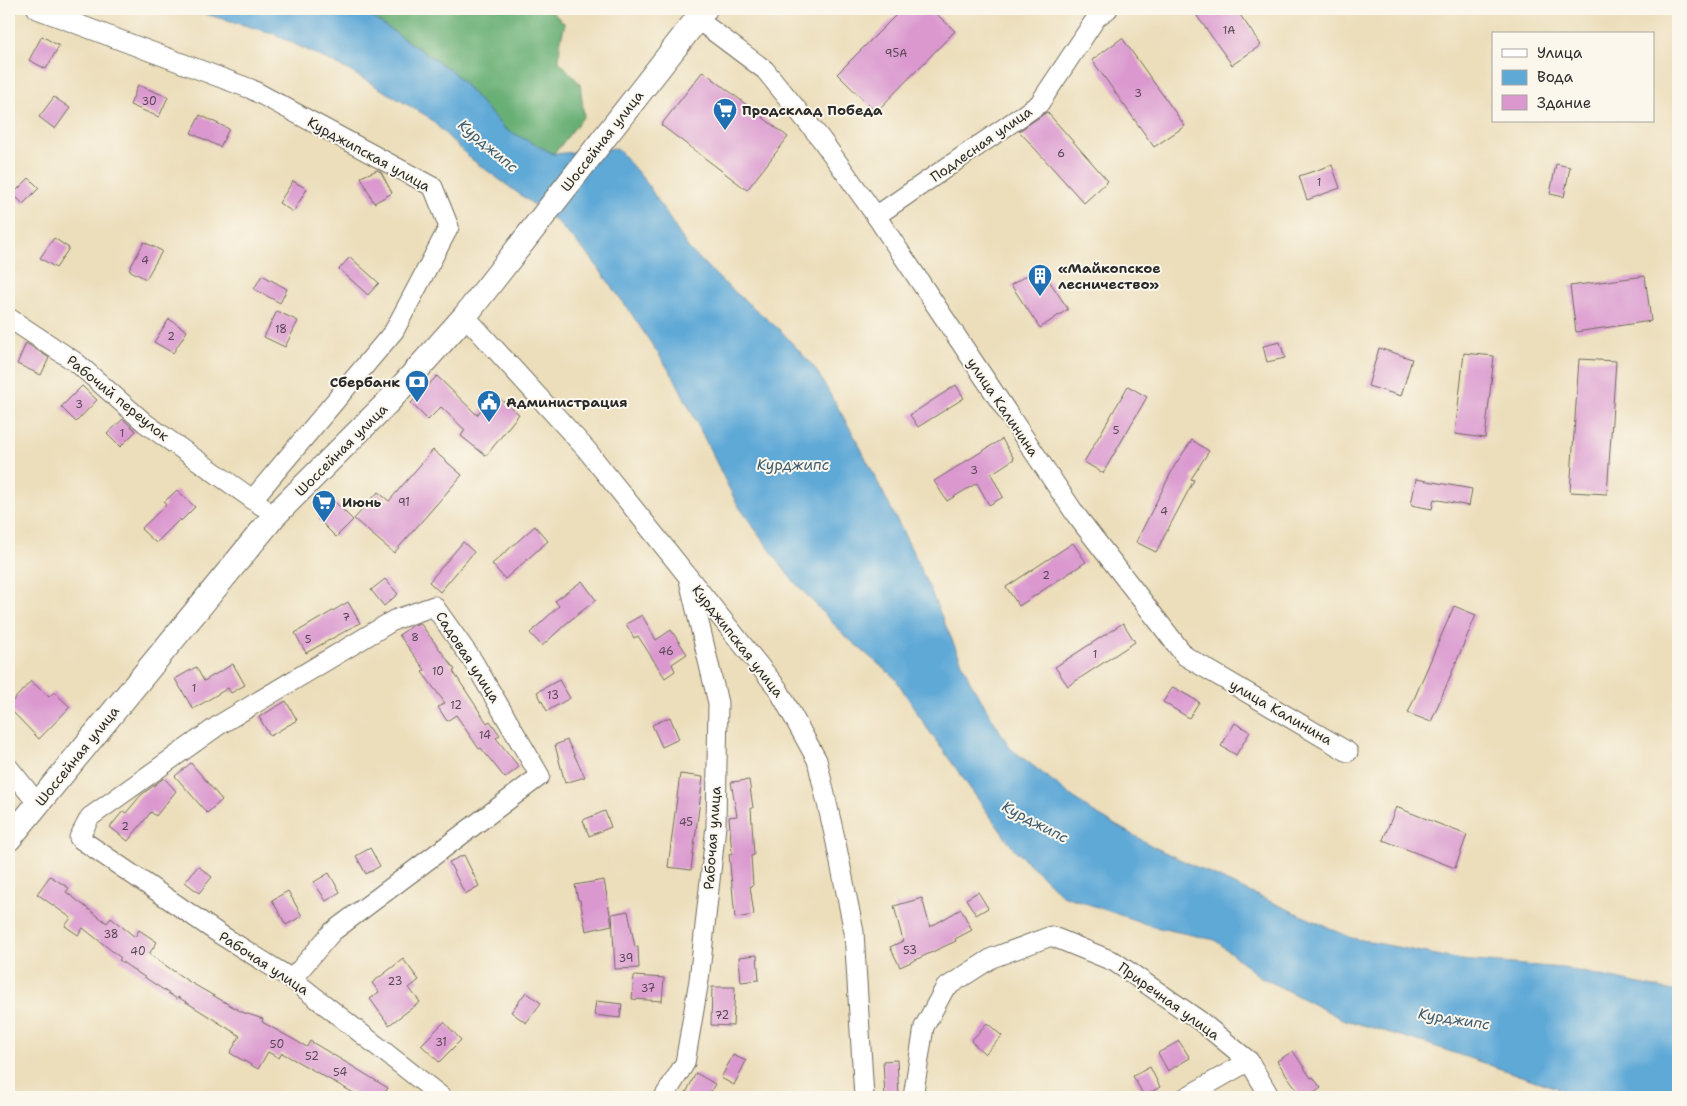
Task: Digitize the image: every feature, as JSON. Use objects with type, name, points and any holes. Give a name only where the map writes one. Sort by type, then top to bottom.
[{"type":"main road","name":"Шоссейная улица","points":[[9,839],[275,515],[389,401],[465,316],[701,14]]},
{"type":"street","name":"Курджипская улица","points":[[37,9],[251,89],[433,187],[449,227],[394,331],[252,500]]},
{"type":"street","name":"Подлесная улица","points":[[876,216],[1040,104],[1098,12]]},
{"type":"street","name":"улица Калинина","points":[[701,14],[765,70],[820,140],[876,216],[1076,515],[1185,656],[1348,752]]},
{"type":"street","name":"Курджипская улица","points":[[465,316],[586,450],[687,574],[778,689],[817,760],[836,838],[854,932],[864,1097]]},
{"type":"street","name":"Рабочий переулок","points":[[9,318],[77,363],[145,423],[275,515]]},
{"type":"street","name":"Рабочая улица","points":[[664,1097],[685,1063],[699,980],[716,826],[718,703],[687,574]]},
{"type":"street","name":"Садовая улица","points":[[79,838],[90,817],[219,725],[394,620],[434,606],[473,661],[540,776],[332,932],[292,979]]},
{"type":"street","points":[[10,772],[38,804]]},
{"type":"street","name":"Рабочая улица","points":[[79,838],[220,935],[292,979],[442,1097]]},
{"type":"street","name":"Приречная улица","points":[[913,1097],[924,1027],[945,988],[992,958],[1051,936],[1115,962],[1200,1021],[1249,1061],[1270,1097]]},
{"type":"street","points":[[1186,1097],[1249,1061]]},
{"type":"green space","points":[[360,9],[549,9],[565,24],[560,43],[559,61],[580,84],[584,116],[554,154],[505,129],[453,72]]},
{"type":"water","name":"Курджипс","points":[[195,9],[360,9],[453,72],[505,129],[554,154],[617,148],[646,182],[689,249],[723,282],[781,331],[815,368],[856,439],[916,558],[970,681],[1010,748],[1091,811],[1154,847],[1352,938],[1461,960],[1563,968],[1678,992],[1678,1097],[1608,1097],[1568,1092],[1425,1043],[1342,1019],[1259,976],[1215,940],[1155,927],[1062,895],[1013,848],[927,728],[895,678],[844,635],[789,576],[737,504],[675,379],[591,258],[556,221],[470,158],[427,116],[348,70],[272,33],[198,12]]},
{"type":"building","points":[[902,9],[931,9],[955,31],[876,112],[837,74]]},
{"type":"building","points":[[1208,9],[1236,9],[1261,45],[1232,65],[1197,16]]},
{"type":"building","points":[[42,36],[59,46],[46,69],[29,60]]},
{"type":"building","points":[[1122,38],[1185,126],[1154,147],[1092,60]]},
{"type":"building","name":"Продсклад Победа","points":[[703,71],[788,137],[747,190],[661,125]]},
{"type":"building","points":[[138,85],[168,97],[159,117],[130,105]]},
{"type":"building","points":[[54,97],[70,108],[55,129],[39,117]]},
{"type":"building","points":[[1047,112],[1108,181],[1084,203],[1019,131]]},
{"type":"building","points":[[200,115],[229,129],[220,147],[191,133]]},
{"type":"building","points":[[1556,164],[1570,167],[1564,197],[1550,194]]},
{"type":"building","points":[[1332,165],[1340,188],[1307,200],[1299,176]]},
{"type":"building","points":[[377,170],[381,172],[392,193],[374,203],[361,177]]},
{"type":"building","points":[[29,178],[39,188],[23,204],[13,194]]},
{"type":"building","points":[[293,181],[307,189],[293,212],[279,203]]},
{"type":"building","points":[[54,238],[69,248],[56,268],[40,258]]},
{"type":"building","points":[[144,242],[162,251],[146,279],[129,270]]},
{"type":"building","points":[[350,257],[379,283],[368,295],[339,269]]},
{"type":"building","name":"«Майкопское лесничество»","points":[[1040,267],[1068,309],[1040,328],[1011,285]]},
{"type":"building","points":[[262,275],[287,289],[280,303],[254,289]]},
{"type":"building","points":[[1645,276],[1651,321],[1576,332],[1570,286]]},
{"type":"building","points":[[277,311],[298,321],[285,347],[264,337]]},
{"type":"building","points":[[169,319],[187,331],[173,353],[154,342]]},
{"type":"building","points":[[1280,342],[1285,358],[1267,362],[1263,346]]},
{"type":"building","points":[[26,343],[49,358],[41,375],[17,364]]},
{"type":"building","points":[[1379,348],[1412,359],[1401,396],[1368,386]]},
{"type":"building","points":[[1464,353],[1494,356],[1485,438],[1455,434]]},
{"type":"building","points":[[1579,359],[1616,361],[1607,494],[1570,492]]},
{"type":"building","points":[[437,376],[477,415],[494,394],[519,414],[486,456],[461,436],[465,430],[441,407],[428,420],[411,403]]},
{"type":"building","points":[[956,385],[964,398],[918,427],[910,415]]},
{"type":"building","points":[[82,386],[97,400],[76,422],[61,407]]},
{"type":"building","points":[[1128,386],[1147,397],[1103,473],[1084,462]]},
{"type":"building","points":[[123,419],[136,431],[120,447],[107,434]]},
{"type":"building","points":[[1002,439],[1014,459],[991,474],[1003,497],[989,505],[977,483],[947,501],[934,481]]},
{"type":"building","points":[[1192,440],[1209,451],[1191,479],[1194,480],[1156,552],[1136,542],[1175,465]]},
{"type":"building","points":[[433,450],[462,475],[394,553],[354,519],[378,492],[389,501]]},
{"type":"building","points":[[1416,479],[1472,489],[1469,506],[1434,499],[1432,509],[1411,505]]},
{"type":"building","points":[[177,490],[195,507],[156,543],[141,529],[166,505],[164,502]]},
{"type":"building","points":[[335,502],[353,520],[336,537],[318,519]]},
{"type":"building","points":[[535,526],[548,541],[505,579],[492,564]]},
{"type":"building","points":[[463,542],[474,552],[440,592],[429,582]]},
{"type":"building","points":[[1073,543],[1086,562],[1019,606],[1006,587]]},
{"type":"building","points":[[385,579],[398,594],[384,606],[371,590]]},
{"type":"building","points":[[582,581],[596,600],[542,646],[530,633],[559,606],[555,601]]},
{"type":"building","points":[[348,602],[360,623],[306,653],[295,633]]},
{"type":"building","points":[[1454,606],[1476,615],[1431,722],[1408,713]]},
{"type":"building","points":[[642,615],[656,640],[671,630],[687,654],[672,664],[675,671],[665,678],[638,636],[634,638],[626,624]]},
{"type":"building","points":[[420,623],[455,670],[453,671],[487,723],[490,721],[500,735],[496,738],[519,767],[505,778],[481,748],[479,749],[456,715],[447,721],[438,707],[445,703],[422,672],[425,670],[399,635]]},
{"type":"building","points":[[1123,623],[1135,642],[1068,686],[1055,667]]},
{"type":"building","points":[[233,664],[245,685],[231,693],[228,688],[193,709],[175,679],[196,667],[204,681]]},
{"type":"building","points":[[559,680],[570,698],[547,711],[537,692]]},
{"type":"building","points":[[31,681],[49,697],[54,692],[70,707],[39,739],[9,708],[9,705]]},
{"type":"building","points":[[1173,687],[1199,702],[1189,718],[1163,702]]},
{"type":"building","points":[[286,701],[297,720],[270,736],[259,717]]},
{"type":"building","points":[[670,717],[679,739],[662,747],[652,725]]},
{"type":"building","points":[[1235,723],[1250,732],[1236,755],[1221,746]]},
{"type":"building","points":[[567,740],[585,777],[565,783],[555,745]]},
{"type":"building","points":[[191,763],[222,800],[207,813],[175,776]]},
{"type":"building","points":[[680,774],[703,777],[691,870],[668,867]]},
{"type":"building","points":[[164,778],[176,791],[156,816],[151,812],[128,841],[110,827],[123,811],[126,813],[141,795]]},
{"type":"building","points":[[749,780],[753,808],[751,808],[754,855],[751,856],[753,885],[750,886],[754,915],[735,918],[729,854],[732,854],[729,817],[737,816],[731,782]]},
{"type":"building","points":[[1396,807],[1467,835],[1455,868],[1383,840]]},
{"type":"building","points":[[605,811],[611,827],[589,836],[583,820]]},
{"type":"building","points":[[370,848],[380,866],[366,874],[356,856]]},
{"type":"building","points":[[464,855],[479,886],[465,894],[449,862]]},
{"type":"building","points":[[198,866],[212,877],[199,893],[185,882]]},
{"type":"building","points":[[329,873],[340,892],[326,901],[314,882]]},
{"type":"building","points":[[50,876],[69,888],[66,892],[107,923],[111,918],[135,937],[139,930],[157,942],[149,954],[188,981],[242,1012],[263,1019],[262,1022],[307,1047],[310,1041],[388,1088],[382,1097],[361,1097],[282,1053],[279,1058],[268,1052],[258,1069],[230,1053],[240,1036],[178,997],[177,999],[119,960],[121,958],[83,928],[78,935],[65,926],[71,918],[37,894]]},
{"type":"building","points":[[604,880],[612,925],[586,931],[575,885]]},
{"type":"building","points":[[288,891],[302,916],[286,925],[272,900]]},
{"type":"building","points":[[978,892],[988,908],[976,915],[966,899]]},
{"type":"building","points":[[922,898],[930,927],[961,909],[972,930],[955,939],[956,941],[900,967],[890,947],[903,941],[894,906]]},
{"type":"building","points":[[628,911],[635,947],[638,947],[639,968],[615,969],[612,914]]},
{"type":"building","points":[[757,955],[759,980],[741,982],[739,957]]},
{"type":"building","points":[[403,959],[419,980],[409,988],[420,1002],[389,1025],[370,999],[379,992],[372,983]]},
{"type":"building","points":[[634,976],[664,978],[662,1001],[632,999]]},
{"type":"building","points":[[712,987],[735,987],[733,1026],[711,1025]]},
{"type":"building","points":[[526,992],[541,1003],[526,1023],[511,1012]]},
{"type":"building","points":[[596,1001],[622,1004],[620,1018],[594,1015]]},
{"type":"building","points":[[444,1022],[461,1040],[439,1062],[421,1045]]},
{"type":"building","points":[[987,1023],[1002,1036],[985,1054],[971,1041]]},
{"type":"building","points":[[1179,1041],[1190,1058],[1168,1071],[1158,1053]]},
{"type":"building","points":[[1293,1051],[1311,1078],[1313,1077],[1321,1088],[1309,1097],[1302,1097],[1277,1061]]},
{"type":"building","points":[[733,1055],[746,1061],[734,1085],[721,1078]]},
{"type":"building","points":[[897,1060],[899,1096],[885,1097],[883,1061]]},
{"type":"building","points":[[1150,1067],[1160,1087],[1144,1096],[1133,1076]]},
{"type":"building","points":[[696,1073],[715,1084],[708,1097],[684,1097]]},
{"type":"place","name":"Продсклад Победа","points":[[725,131]]},
{"type":"place","name":"«Майкопское лесничество»","points":[[1040,297]]},
{"type":"place","name":"Сбербанк","points":[[417,403]]},
{"type":"place","name":"Администрация","points":[[489,423]]},
{"type":"place","name":"Июнь","points":[[324,523]]}]
